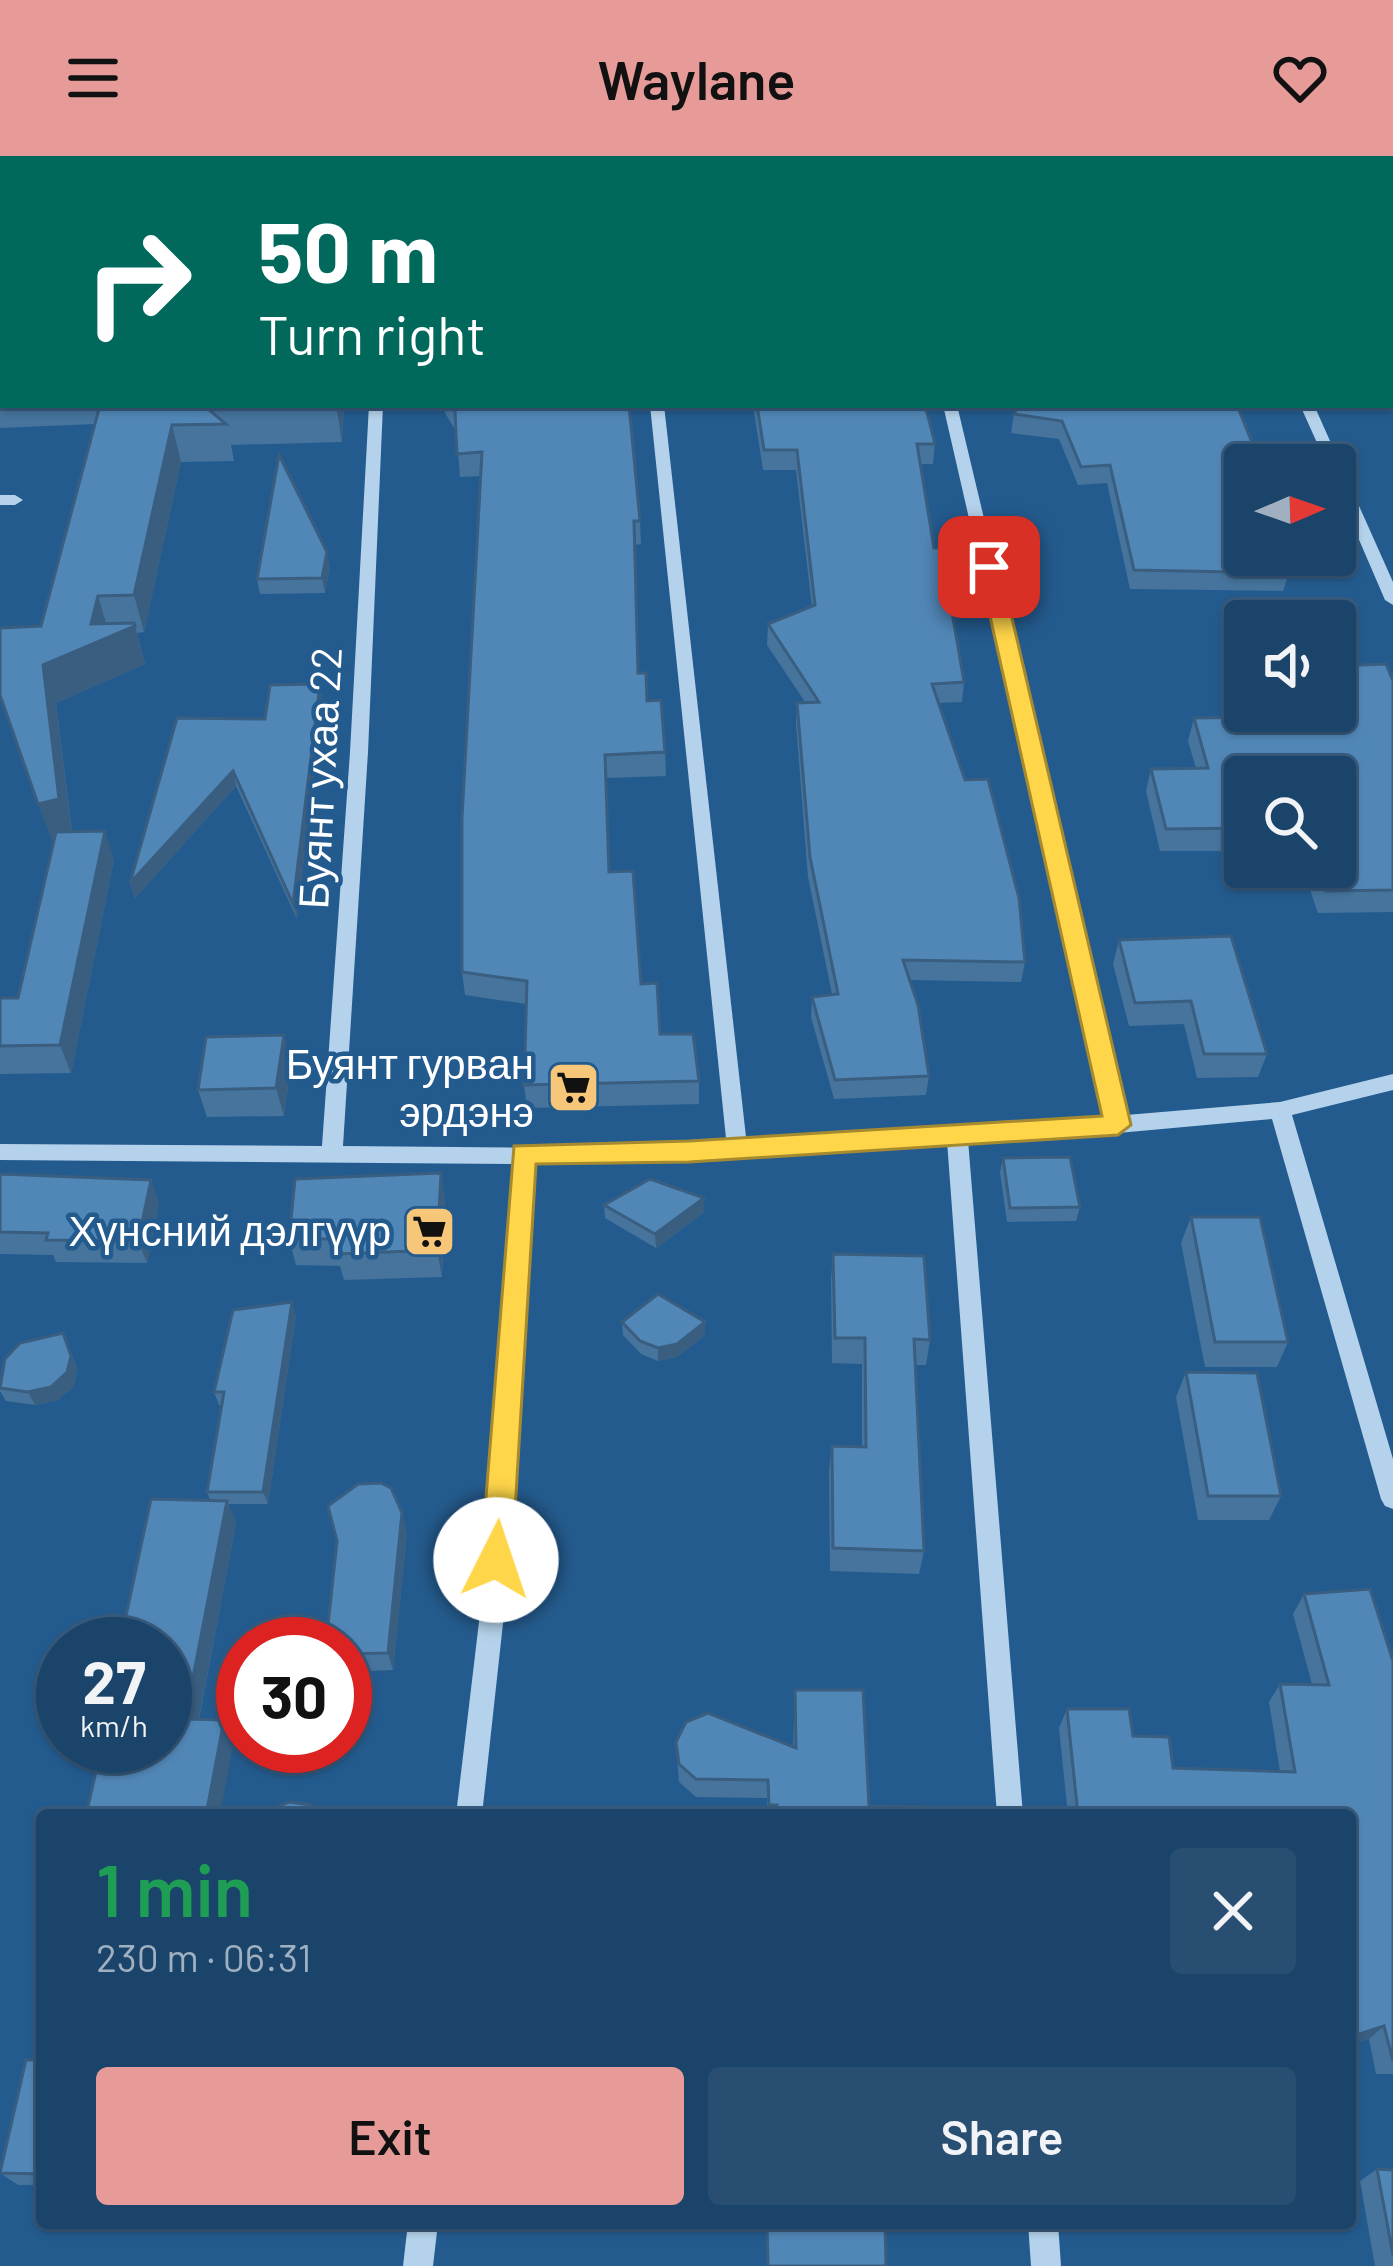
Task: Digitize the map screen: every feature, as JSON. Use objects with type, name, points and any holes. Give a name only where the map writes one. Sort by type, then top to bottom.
[{"type":"street","name":"Буянт ухаа 22","points":[[332,1155],[376,408]]},
{"type":"street","points":[[657,408],[737,1147]]},
{"type":"street","points":[[951,408],[1118,1125]]},
{"type":"street","points":[[1308,408],[1325,444]]},
{"type":"street","points":[[1356,515],[1393,600]]},
{"type":"street","points":[[0,1152],[524,1154],[737,1147],[1118,1125],[1280,1110],[1393,1082]]},
{"type":"street","points":[[1280,1110],[1393,1499]]},
{"type":"street","points":[[957,1135],[1010,1809]]},
{"type":"street","points":[[470,1809],[493,1606],[524,1154]]},
{"type":"street","points":[[418,2266],[421,2229]]},
{"type":"street","points":[[1043,2229],[1046,2266]]},
{"type":"building","points":[[99,408],[240,408],[208,409],[226,424],[172,425],[134,595],[98,596],[91,624],[135,626],[43,665],[59,799],[38,804],[0,695],[0,628],[41,626]]},
{"type":"building","points":[[629,408],[640,521],[634,521],[638,673],[646,673],[647,701],[661,700],[665,752],[605,755],[609,872],[633,871],[641,984],[657,983],[660,1034],[693,1034],[699,1081],[524,1085],[527,981],[462,972],[462,818],[482,452],[457,454],[455,411]]},
{"type":"building","points":[[757,408],[926,408],[935,444],[917,444],[964,682],[932,684],[965,780],[988,779],[1019,898],[1025,962],[903,960],[918,1005],[929,1076],[835,1080],[812,997],[838,994],[810,857],[797,703],[819,702],[768,624],[815,605],[797,450],[764,450]]},
{"type":"building","points":[[1017,408],[1238,408],[1253,444],[1224,444],[1224,572],[1134,570],[1110,465],[1081,467],[1062,421],[1014,414]]},
{"type":"building","points":[[279,455],[327,552],[322,578],[257,579]]},
{"type":"building","points":[[1386,664],[1393,681],[1393,890],[1325,888],[1356,888],[1356,756],[1224,756],[1224,828],[1166,829],[1151,769],[1208,768],[1194,718],[1224,718],[1224,732],[1356,732],[1356,665]]},
{"type":"building","points":[[320,684],[293,904],[233,771],[130,883],[177,718],[265,719],[270,685]]},
{"type":"building","points":[[105,831],[60,1045],[0,1046],[0,998],[18,998],[56,832]]},
{"type":"building","points":[[1231,936],[1267,1054],[1204,1054],[1191,1001],[1135,1003],[1119,940]]},
{"type":"building","points":[[284,1035],[276,1088],[198,1090],[206,1037]]},
{"type":"building","points":[[1070,1157],[1080,1207],[1010,1208],[1003,1158]]},
{"type":"building","points":[[441,1173],[437,1250],[337,1254],[336,1239],[289,1239],[295,1179]]},
{"type":"building","points":[[0,1174],[151,1180],[138,1241],[46,1240],[48,1233],[0,1232]]},
{"type":"building","points":[[650,1179],[704,1198],[655,1234],[604,1205]]},
{"type":"building","points":[[1191,1217],[1260,1217],[1288,1342],[1215,1342]]},
{"type":"building","points":[[833,1254],[924,1256],[930,1340],[914,1339],[924,1551],[833,1548],[832,1446],[866,1447],[865,1338],[835,1338]]},
{"type":"building","points":[[658,1294],[705,1322],[677,1344],[658,1348],[640,1341],[622,1322]]},
{"type":"building","points":[[292,1302],[263,1492],[207,1492],[224,1392],[214,1392],[233,1310]]},
{"type":"building","points":[[63,1333],[71,1356],[67,1372],[51,1387],[28,1392],[0,1388],[5,1359],[20,1343]]},
{"type":"building","points":[[1186,1372],[1257,1373],[1281,1496],[1208,1496]]},
{"type":"building","points":[[381,1483],[391,1488],[402,1513],[388,1653],[372,1653],[372,1617],[329,1617],[337,1541],[328,1506],[358,1484]]},
{"type":"building","points":[[151,1499],[227,1501],[192,1683],[192,1617],[126,1617]]},
{"type":"building","points":[[1370,1589],[1393,1661],[1393,2061],[1384,2026],[1356,2035],[1356,1809],[1077,1809],[1067,1709],[1129,1709],[1133,1736],[1169,1737],[1173,1768],[1295,1772],[1280,1684],[1329,1685],[1304,1594]]},
{"type":"building","points":[[795,1690],[863,1690],[869,1806],[929,1809],[777,1809],[777,1805],[769,1805],[768,1780],[696,1779],[679,1764],[676,1742],[686,1722],[708,1713],[796,1748]]},
{"type":"building","points":[[192,1719],[216,1720],[216,1762],[207,1809],[87,1809],[96,1773],[192,1773]]},
{"type":"building","points":[[289,1802],[313,1809],[272,1809]]},
{"type":"building","points":[[26,2060],[36,2060],[36,2174],[0,2173]]},
{"type":"building","points":[[1377,2169],[1393,2170],[1393,2255]]},
{"type":"building","points":[[767,2229],[885,2229],[886,2266],[768,2266]]},
{"type":"place","name":"Буянт гурван эрдэнэ","points":[[573,1088]]},
{"type":"place","name":"Хүнсний дэлгүүр","points":[[430,1231]]},
{"type":"route","points":[[496,1560],[524,1154],[689,1152],[1118,1125],[989,567]]}]
